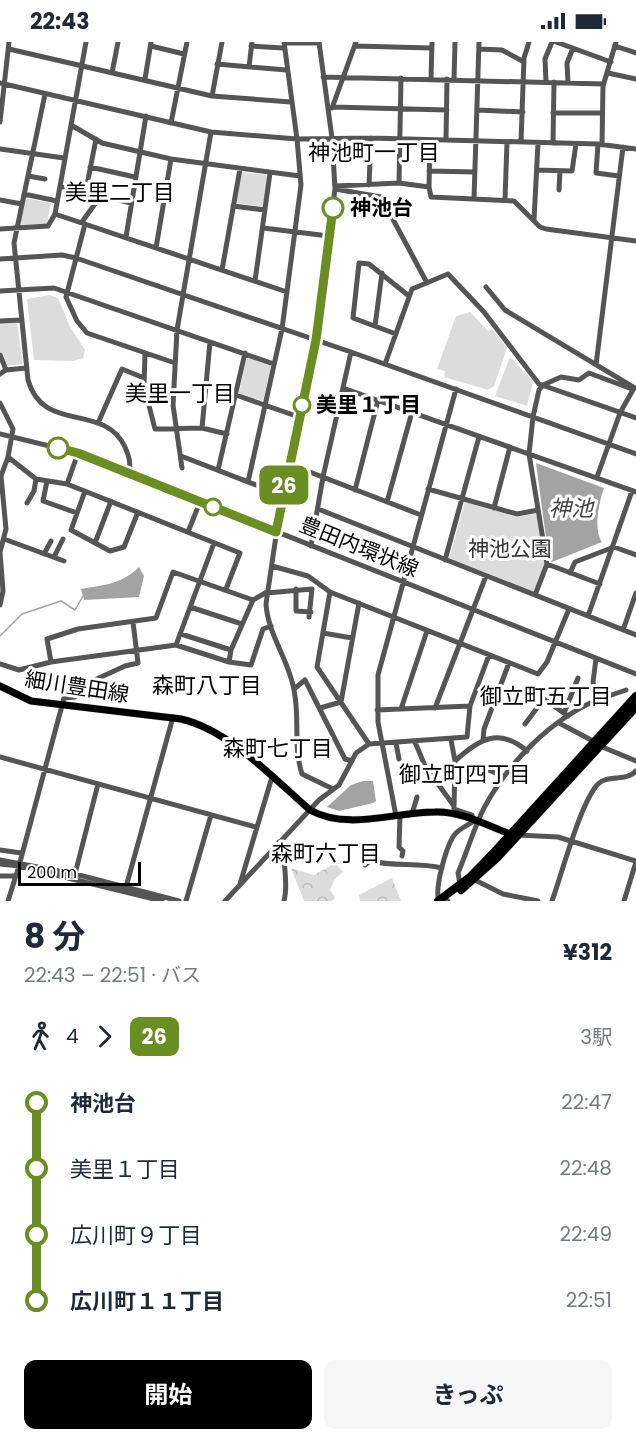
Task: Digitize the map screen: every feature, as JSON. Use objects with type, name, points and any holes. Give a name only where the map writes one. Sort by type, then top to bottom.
[{"type":"highway","points":[[598,744],[636,696]]},
{"type":"highway","points":[[443,901],[475,880],[598,744],[636,707]]},
{"type":"highway","points":[[443,901],[514,835]]},
{"type":"main road","name":"細川豊田線","points":[[0,686],[23,699],[173,717],[202,725],[218,733],[310,810],[336,819],[369,820],[447,812],[514,835]]},
{"type":"street","points":[[0,229],[48,226],[55,214],[86,42]]},
{"type":"street","points":[[112,73],[118,42]]},
{"type":"street","points":[[171,123],[187,42]]},
{"type":"street","points":[[212,96],[222,42]]},
{"type":"street","points":[[249,67],[252,44],[319,42],[323,77],[331,109],[335,187],[316,340],[282,495],[267,592],[267,611],[294,689],[296,739],[302,774],[333,789]]},
{"type":"street","points":[[454,80],[455,42]]},
{"type":"street","points":[[474,199],[479,42]]},
{"type":"street","points":[[521,142],[524,62],[530,42]]},
{"type":"street","points":[[546,82],[545,59],[552,42]]},
{"type":"street","points":[[556,42],[611,62]]},
{"type":"street","points":[[145,79],[151,44],[184,54]]},
{"type":"street","points":[[248,482],[282,329],[300,176],[284,44]]},
{"type":"street","points":[[331,109],[355,44],[431,45],[431,79]]},
{"type":"street","points":[[619,176],[596,172],[604,84],[616,44],[636,52]]},
{"type":"street","points":[[0,122],[9,45],[81,66],[212,96],[291,102]]},
{"type":"street","points":[[568,83],[567,63],[573,48]]},
{"type":"street","points":[[479,49],[502,50],[524,62]]},
{"type":"street","points":[[218,64],[286,70]]},
{"type":"street","points":[[608,73],[636,79]]},
{"type":"street","points":[[323,77],[604,84]]},
{"type":"street","points":[[399,183],[401,78]]},
{"type":"street","points":[[446,140],[447,80]]},
{"type":"street","points":[[553,143],[554,82]]},
{"type":"street","points":[[3,83],[211,132],[297,139],[371,138],[600,144],[636,149]]},
{"type":"street","points":[[45,94],[17,229],[15,258],[26,368],[32,393],[44,406],[60,414],[98,423],[109,428],[122,441],[130,464],[129,473]]},
{"type":"street","points":[[331,109],[447,110]]},
{"type":"street","points":[[477,110],[523,112]]},
{"type":"street","points":[[553,113],[602,113]]},
{"type":"street","points":[[126,237],[146,117]]},
{"type":"street","points":[[71,125],[96,139],[171,159],[300,176]]},
{"type":"street","points":[[182,468],[173,405],[177,330],[211,132]]},
{"type":"street","points":[[369,185],[371,138]]},
{"type":"street","points":[[86,190],[96,139]]},
{"type":"street","points":[[430,140],[429,187],[431,197],[518,202],[540,227],[554,231],[636,241]]},
{"type":"street","points":[[505,200],[507,142]]},
{"type":"street","points":[[534,220],[538,143]]},
{"type":"street","points":[[537,170],[574,170],[576,144]]},
{"type":"street","points":[[596,364],[623,147]]},
{"type":"street","points":[[0,149],[64,158]]},
{"type":"street","points":[[156,248],[171,159]]},
{"type":"street","points":[[90,167],[135,177]]},
{"type":"street","points":[[222,270],[240,169]]},
{"type":"street","points":[[429,171],[475,172]]},
{"type":"street","points":[[559,190],[560,171]]},
{"type":"street","points":[[255,281],[270,173]]},
{"type":"street","points":[[28,176],[45,179]]},
{"type":"street","points":[[335,187],[399,183],[429,187]]},
{"type":"street","points":[[60,186],[86,190],[131,203]]},
{"type":"street","points":[[335,187],[381,197],[426,281]]},
{"type":"street","points":[[24,194],[57,201]]},
{"type":"street","points":[[102,194],[83,223],[67,292],[68,303],[84,331],[175,363]]},
{"type":"street","points":[[0,200],[21,204]]},
{"type":"street","points":[[233,206],[266,210]]},
{"type":"street","points":[[55,214],[287,292]]},
{"type":"street","points":[[263,228],[329,236]]},
{"type":"street","points":[[0,259],[62,255],[76,258],[351,352],[636,454]]},
{"type":"street","points":[[396,334],[352,318],[359,263],[369,264],[409,296]]},
{"type":"street","points":[[375,326],[381,273]]},
{"type":"street","points":[[385,364],[412,289],[426,281],[430,283],[448,274],[483,312],[539,384],[636,418]]},
{"type":"street","points":[[486,287],[505,310],[634,389]]},
{"type":"street","points":[[0,291],[54,288],[274,363]]},
{"type":"street","points":[[0,321],[21,320]]},
{"type":"street","points":[[202,428],[210,342]]},
{"type":"street","points":[[311,546],[323,477],[351,352]]},
{"type":"street","points":[[146,353],[144,378],[154,428],[202,428],[227,434]]},
{"type":"street","points":[[218,470],[245,353]]},
{"type":"street","points":[[0,356],[6,370]]},
{"type":"street","points":[[0,374],[6,370],[26,368]]},
{"type":"street","points":[[98,423],[122,369],[144,378]]},
{"type":"street","points":[[535,595],[547,564],[529,454],[539,390],[543,385],[561,377],[579,380],[589,373],[634,389]]},
{"type":"street","points":[[343,388],[634,492],[588,616]]},
{"type":"street","points":[[402,856],[403,851],[399,847],[398,816],[377,710],[378,675],[392,616],[456,389]]},
{"type":"street","points":[[597,477],[620,413],[634,389]]},
{"type":"street","points":[[236,395],[299,417]]},
{"type":"street","points":[[355,490],[378,400]]},
{"type":"street","points":[[0,403],[13,425],[8,458],[0,476],[5,502],[4,539],[0,552],[2,586],[0,605]]},
{"type":"street","points":[[387,502],[412,412]]},
{"type":"street","name":"豊田内環状線","points":[[0,434],[78,453],[636,674]]},
{"type":"street","points":[[445,560],[479,437]]},
{"type":"street","points":[[494,508],[510,447]]},
{"type":"street","points":[[68,484],[78,453]]},
{"type":"street","points":[[181,456],[282,495]]},
{"type":"street","points":[[8,458],[36,479],[68,484],[240,553],[226,589]]},
{"type":"street","points":[[289,464],[421,515]]},
{"type":"street","points":[[27,503],[34,491],[36,479]]},
{"type":"street","points":[[47,481],[44,501],[77,513]]},
{"type":"street","points":[[428,489],[517,514],[538,510]]},
{"type":"street","points":[[86,491],[71,530],[110,551],[124,547],[138,512]]},
{"type":"street","points":[[95,543],[111,501]]},
{"type":"street","points":[[188,532],[200,502]]},
{"type":"street","points":[[318,509],[636,635]]},
{"type":"street","points":[[4,539],[64,561]]},
{"type":"street","points":[[54,557],[63,539]]},
{"type":"street","points":[[44,554],[51,541]]},
{"type":"street","points":[[176,645],[214,543]]},
{"type":"street","points":[[570,573],[578,560],[614,547],[636,555]]},
{"type":"street","points":[[547,564],[600,584]]},
{"type":"street","points":[[272,566],[308,576],[330,592],[540,674],[569,609]]},
{"type":"street","points":[[51,662],[47,639],[78,629],[133,622],[158,616],[172,573],[226,589],[253,600]]},
{"type":"street","points":[[435,708],[486,576]]},
{"type":"street","points":[[230,662],[231,650],[253,600],[267,592],[296,589],[313,590],[310,614],[296,611],[296,589]]},
{"type":"street","points":[[330,592],[317,667],[369,744]]},
{"type":"street","points":[[623,630],[636,593]]},
{"type":"street","points":[[341,702],[359,603]]},
{"type":"street","points":[[190,607],[242,624]]},
{"type":"street","points":[[9,901],[64,698],[75,697],[88,682],[124,666],[138,663],[133,622]]},
{"type":"street","points":[[0,664],[19,670],[51,662],[176,645],[230,662],[250,665],[263,629],[271,626]]},
{"type":"street","points":[[401,709],[427,631]]},
{"type":"street","points":[[181,633],[231,650]]},
{"type":"street","points":[[323,633],[352,638]]},
{"type":"street","points":[[225,901],[310,810],[343,780],[356,753],[369,744],[468,737],[470,706],[489,655]]},
{"type":"street","points":[[596,659],[593,682],[597,700]]},
{"type":"street","points":[[483,740],[484,729],[509,663]]},
{"type":"street","points":[[460,884],[458,873],[475,820],[503,776],[566,714],[578,678]]},
{"type":"street","points":[[294,689],[305,680],[345,759],[352,760]]},
{"type":"street","points":[[566,714],[626,690]]},
{"type":"street","points":[[534,692],[566,714]]},
{"type":"street","points":[[525,724],[543,700]]},
{"type":"street","points":[[320,708],[341,702]]},
{"type":"street","points":[[377,710],[470,706]]},
{"type":"street","points":[[122,901],[173,717]]},
{"type":"street","points":[[559,723],[598,744],[636,760]]},
{"type":"street","points":[[455,761],[470,746],[483,740],[504,738],[527,752]]},
{"type":"street","points":[[451,740],[455,761],[454,806]]},
{"type":"street","points":[[415,742],[425,766],[454,808],[472,815],[475,820]]},
{"type":"street","points":[[396,743],[399,759]]},
{"type":"street","points":[[0,757],[256,827]]},
{"type":"street","points":[[476,765],[503,776]]},
{"type":"street","points":[[552,901],[572,841],[598,783],[626,777],[636,771]]},
{"type":"street","points":[[240,886],[272,777]]},
{"type":"street","points":[[75,874],[98,784]]},
{"type":"street","points":[[412,814],[417,797]]},
{"type":"street","points":[[186,901],[211,815]]},
{"type":"street","points":[[443,901],[436,893],[453,836],[475,820]]},
{"type":"street","points":[[514,835],[558,837],[636,862],[624,901]]},
{"type":"street","points":[[279,842],[309,859]]},
{"type":"street","points":[[284,901],[288,885],[283,857],[285,847]]},
{"type":"street","points":[[0,850],[21,853]]},
{"type":"street","points":[[365,865],[370,861],[385,865],[418,864],[442,868]]},
{"type":"street","points":[[0,862],[75,874],[162,901]]},
{"type":"street","points":[[19,864],[180,901]]},
{"type":"street","points":[[0,876],[16,876]]},
{"type":"street","points":[[475,880],[503,894],[538,901]]},
{"type":"street","points":[[500,901],[503,894]]},
{"type":"green space","points":[[242,172],[267,175],[264,207],[236,203]]},
{"type":"green space","points":[[25,198],[51,203],[47,224],[19,225]]},
{"type":"green space","points":[[49,295],[58,298],[70,327],[85,350],[83,358],[73,361],[34,360],[27,299]]},
{"type":"green space","points":[[470,312],[488,331],[492,329],[507,348],[494,386],[488,390],[444,377],[445,371],[437,369],[456,316]]},
{"type":"green space","points":[[17,322],[23,364],[7,366],[0,351],[0,323]]},
{"type":"green space","points":[[247,357],[271,365],[263,401],[239,393]]},
{"type":"green space","points":[[510,357],[533,381],[527,406],[495,396]]},
{"type":"green space","name":"神池公園","points":[[465,502],[517,517],[536,513],[545,563],[533,592],[449,559]]},
{"type":"green space","points":[[335,863],[343,872],[334,880],[330,890],[335,898],[332,901],[304,901],[291,868],[314,875]]},
{"type":"green space","points":[[392,878],[401,901],[360,901],[359,895]]},
{"type":"water","name":"神池","points":[[536,463],[604,488],[597,523],[602,542],[552,562],[549,560]]},
{"type":"water","points":[[139,567],[144,576],[139,597],[84,600],[81,589],[119,580]]},
{"type":"water","points":[[373,781],[376,801],[339,811],[327,807],[351,785]]},
{"type":"waterway","points":[[0,636],[22,614],[61,601],[75,610],[83,596]]},
{"type":"bus line","name":"26","points":[[58,448],[78,453],[276,532],[316,340],[333,208]]},
{"type":"place","name":"神池台","points":[[333,208]]},
{"type":"place","name":"美里１丁目","points":[[302,405]]},
{"type":"district","name":"神池町一丁目","points":[[374,152]]},
{"type":"district","name":"美里二丁目","points":[[120,192]]},
{"type":"district","name":"美里一丁目","points":[[180,393]]},
{"type":"district","name":"森町八丁目","points":[[207,685]]},
{"type":"district","name":"御立町五丁目","points":[[546,696]]},
{"type":"district","name":"森町七丁目","points":[[278,748]]},
{"type":"district","name":"御立町四丁目","points":[[465,774]]},
{"type":"district","name":"森町六丁目","points":[[326,853]]}]
